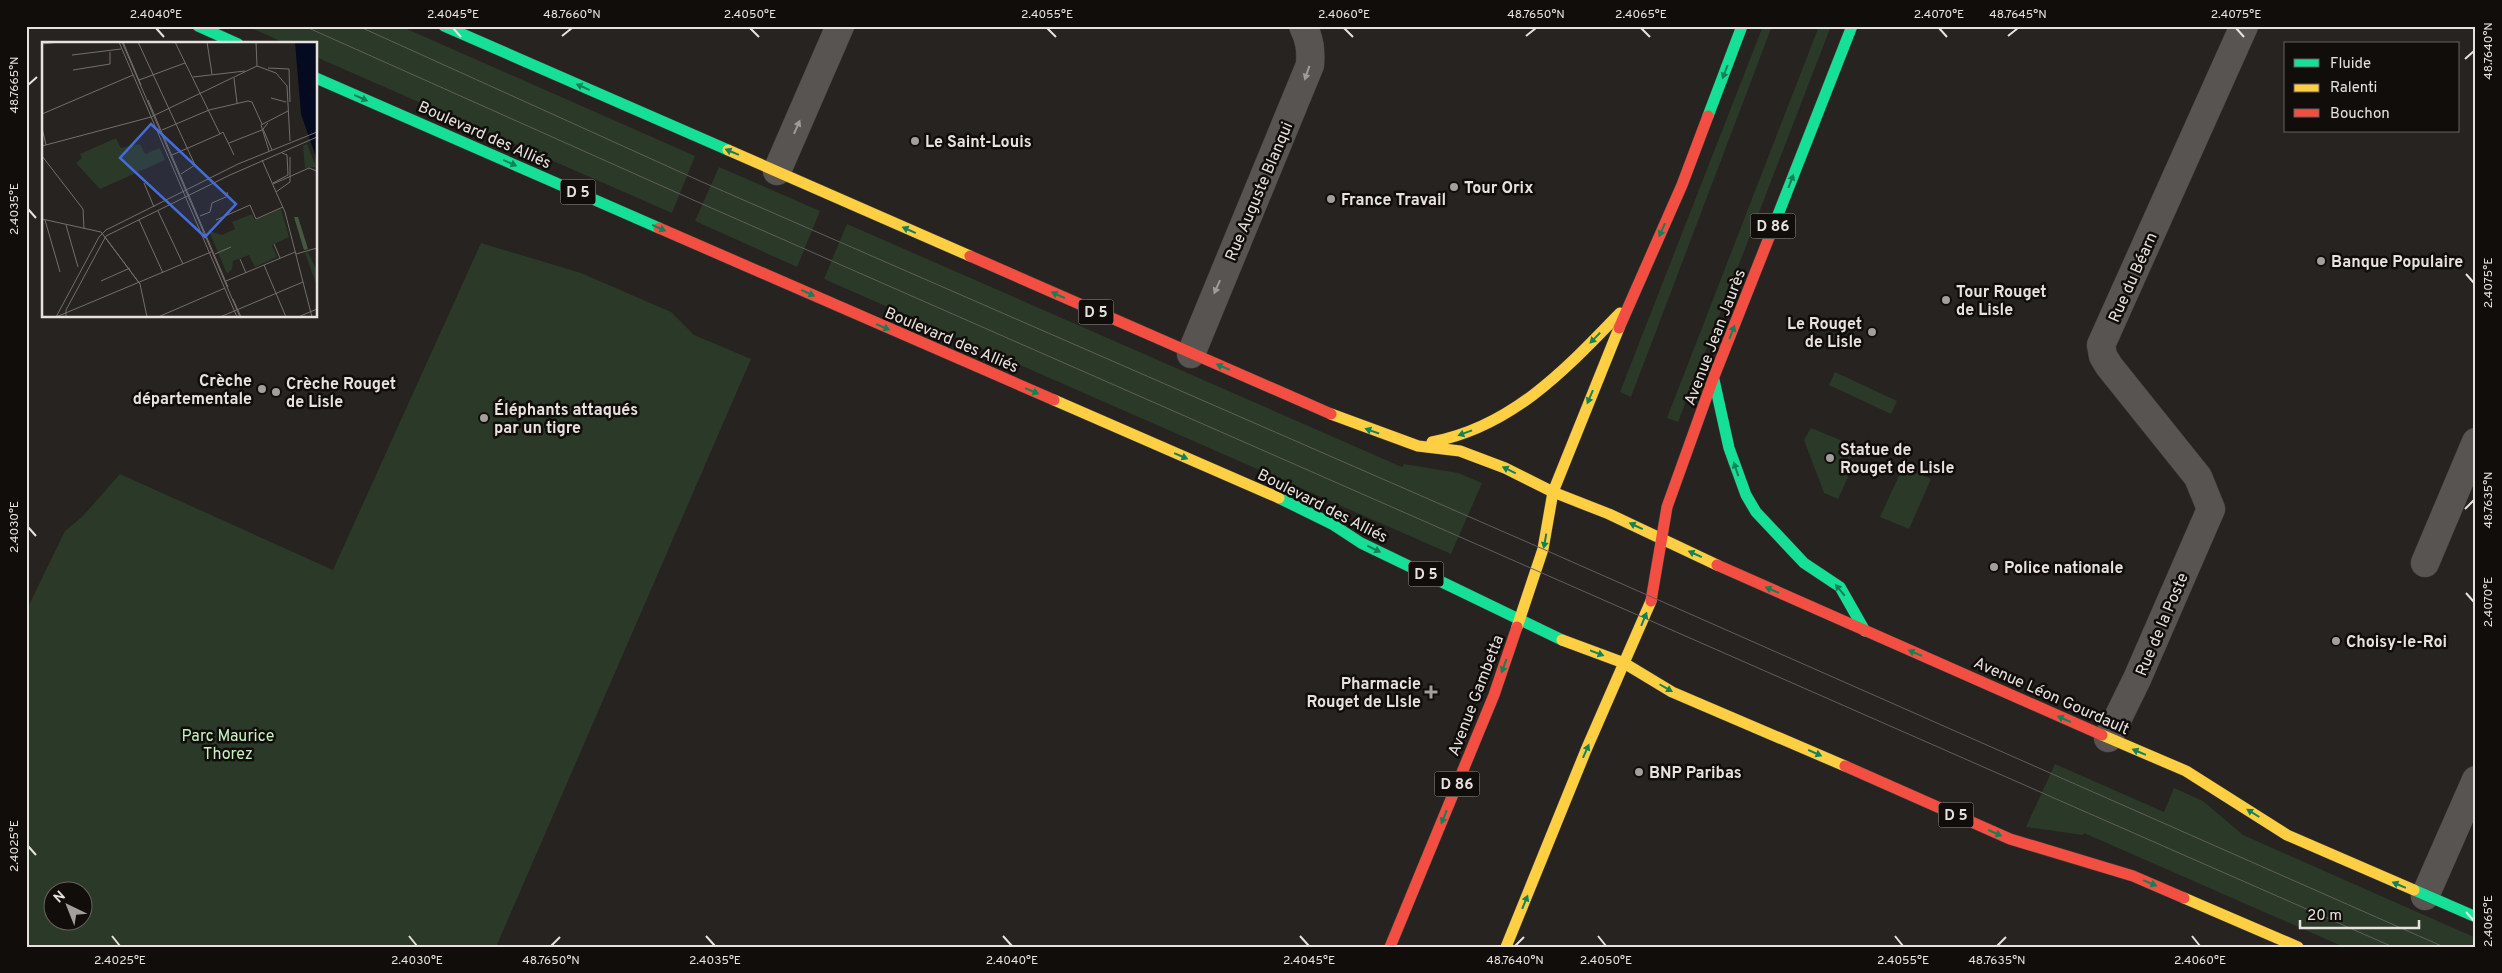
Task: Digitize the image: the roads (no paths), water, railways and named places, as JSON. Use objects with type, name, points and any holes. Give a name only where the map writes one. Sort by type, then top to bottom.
[{"type":"main road","points":[[198,26],[234,42]]},
{"type":"main road","name":"D 5","points":[[444,26],[1358,426],[1418,446],[1460,451],[1480,457],[1553,492]]},
{"type":"main road","name":"D 86","points":[[1520,620],[1543,549],[1553,492],[1629,303],[1682,185],[1742,26]]},
{"type":"main road","name":"Avenue Jean Jaurès","points":[[1624,663],[1652,598],[1663,539],[1666,507],[1713,379],[1852,26]]},
{"type":"main road","name":"Boulevard des Alliés","points":[[318,79],[1292,504],[1332,524],[1361,543],[1520,620],[1569,643],[1624,663]]},
{"type":"main road","points":[[1418,446],[1467,433],[1512,409],[1536,393],[1571,363],[1629,303]]},
{"type":"main road","points":[[1713,379],[1729,448],[1746,495],[1756,512],[1804,563],[1840,588],[1865,631]]},
{"type":"main road","name":"Avenue Léon Gourdault","points":[[1553,492],[1609,514],[1865,631],[2108,738],[2186,770],[2287,835],[2476,918]]},
{"type":"main road","name":"Avenue Gambetta","points":[[1390,947],[1494,695],[1520,620]]},
{"type":"main road","name":"D 5","points":[[1624,663],[1672,692],[1692,699],[2010,839],[2133,876],[2298,947]]},
{"type":"main road","name":"D 86","points":[[1506,947],[1624,663]]},
{"type":"street","points":[[777,172],[840,26]]},
{"type":"street","name":"Rue Auguste Blanqui","points":[[1191,354],[1310,65],[1311,48],[1303,26]]},
{"type":"street","name":"Rue du Béarn","points":[[2211,508],[2198,477],[2109,366],[2102,356],[2102,345],[2244,26]]},
{"type":"street","points":[[2424,563],[2476,442]]},
{"type":"street","name":"Rue de la Poste","points":[[2108,738],[2137,679],[2211,508]]},
{"type":"street","points":[[2425,896],[2476,780]]},
{"type":"tram line","points":[[304,26],[691,199],[2393,947]]},
{"type":"tram line","points":[[358,26],[700,181],[1543,549],[2444,947]]},
{"type":"place","name":"Le Saint-Louis","points":[[915,141]]},
{"type":"place","name":"Tour Orix","points":[[1454,187]]},
{"type":"place","name":"France Travail","points":[[1331,199]]},
{"type":"place","name":"Banque Populaire","points":[[2321,261]]},
{"type":"place","name":"Tour Rouget de Lisle","points":[[1946,300]]},
{"type":"place","name":"Le Rouget de Lisle","points":[[1872,332]]},
{"type":"place","name":"Crèche départementale","points":[[262,389]]},
{"type":"place","name":"Crèche Rouget de Lisle","points":[[276,392]]},
{"type":"place","name":"Éléphants attaqués par un tigre","points":[[484,418]]},
{"type":"place","name":"Statue de Rouget de Lisle","points":[[1830,458]]},
{"type":"place","name":"Police nationale","points":[[1994,567]]},
{"type":"place","name":"Choisy-le-Roi","points":[[2336,641]]},
{"type":"place","name":"Pharmacie Rouget de LIsle","points":[[1431,692]]},
{"type":"place","name":"BNP Paribas","points":[[1639,772]]},
{"type":"park label","name":"Parc Maurice Thorez","points":[[228,744]]}]
